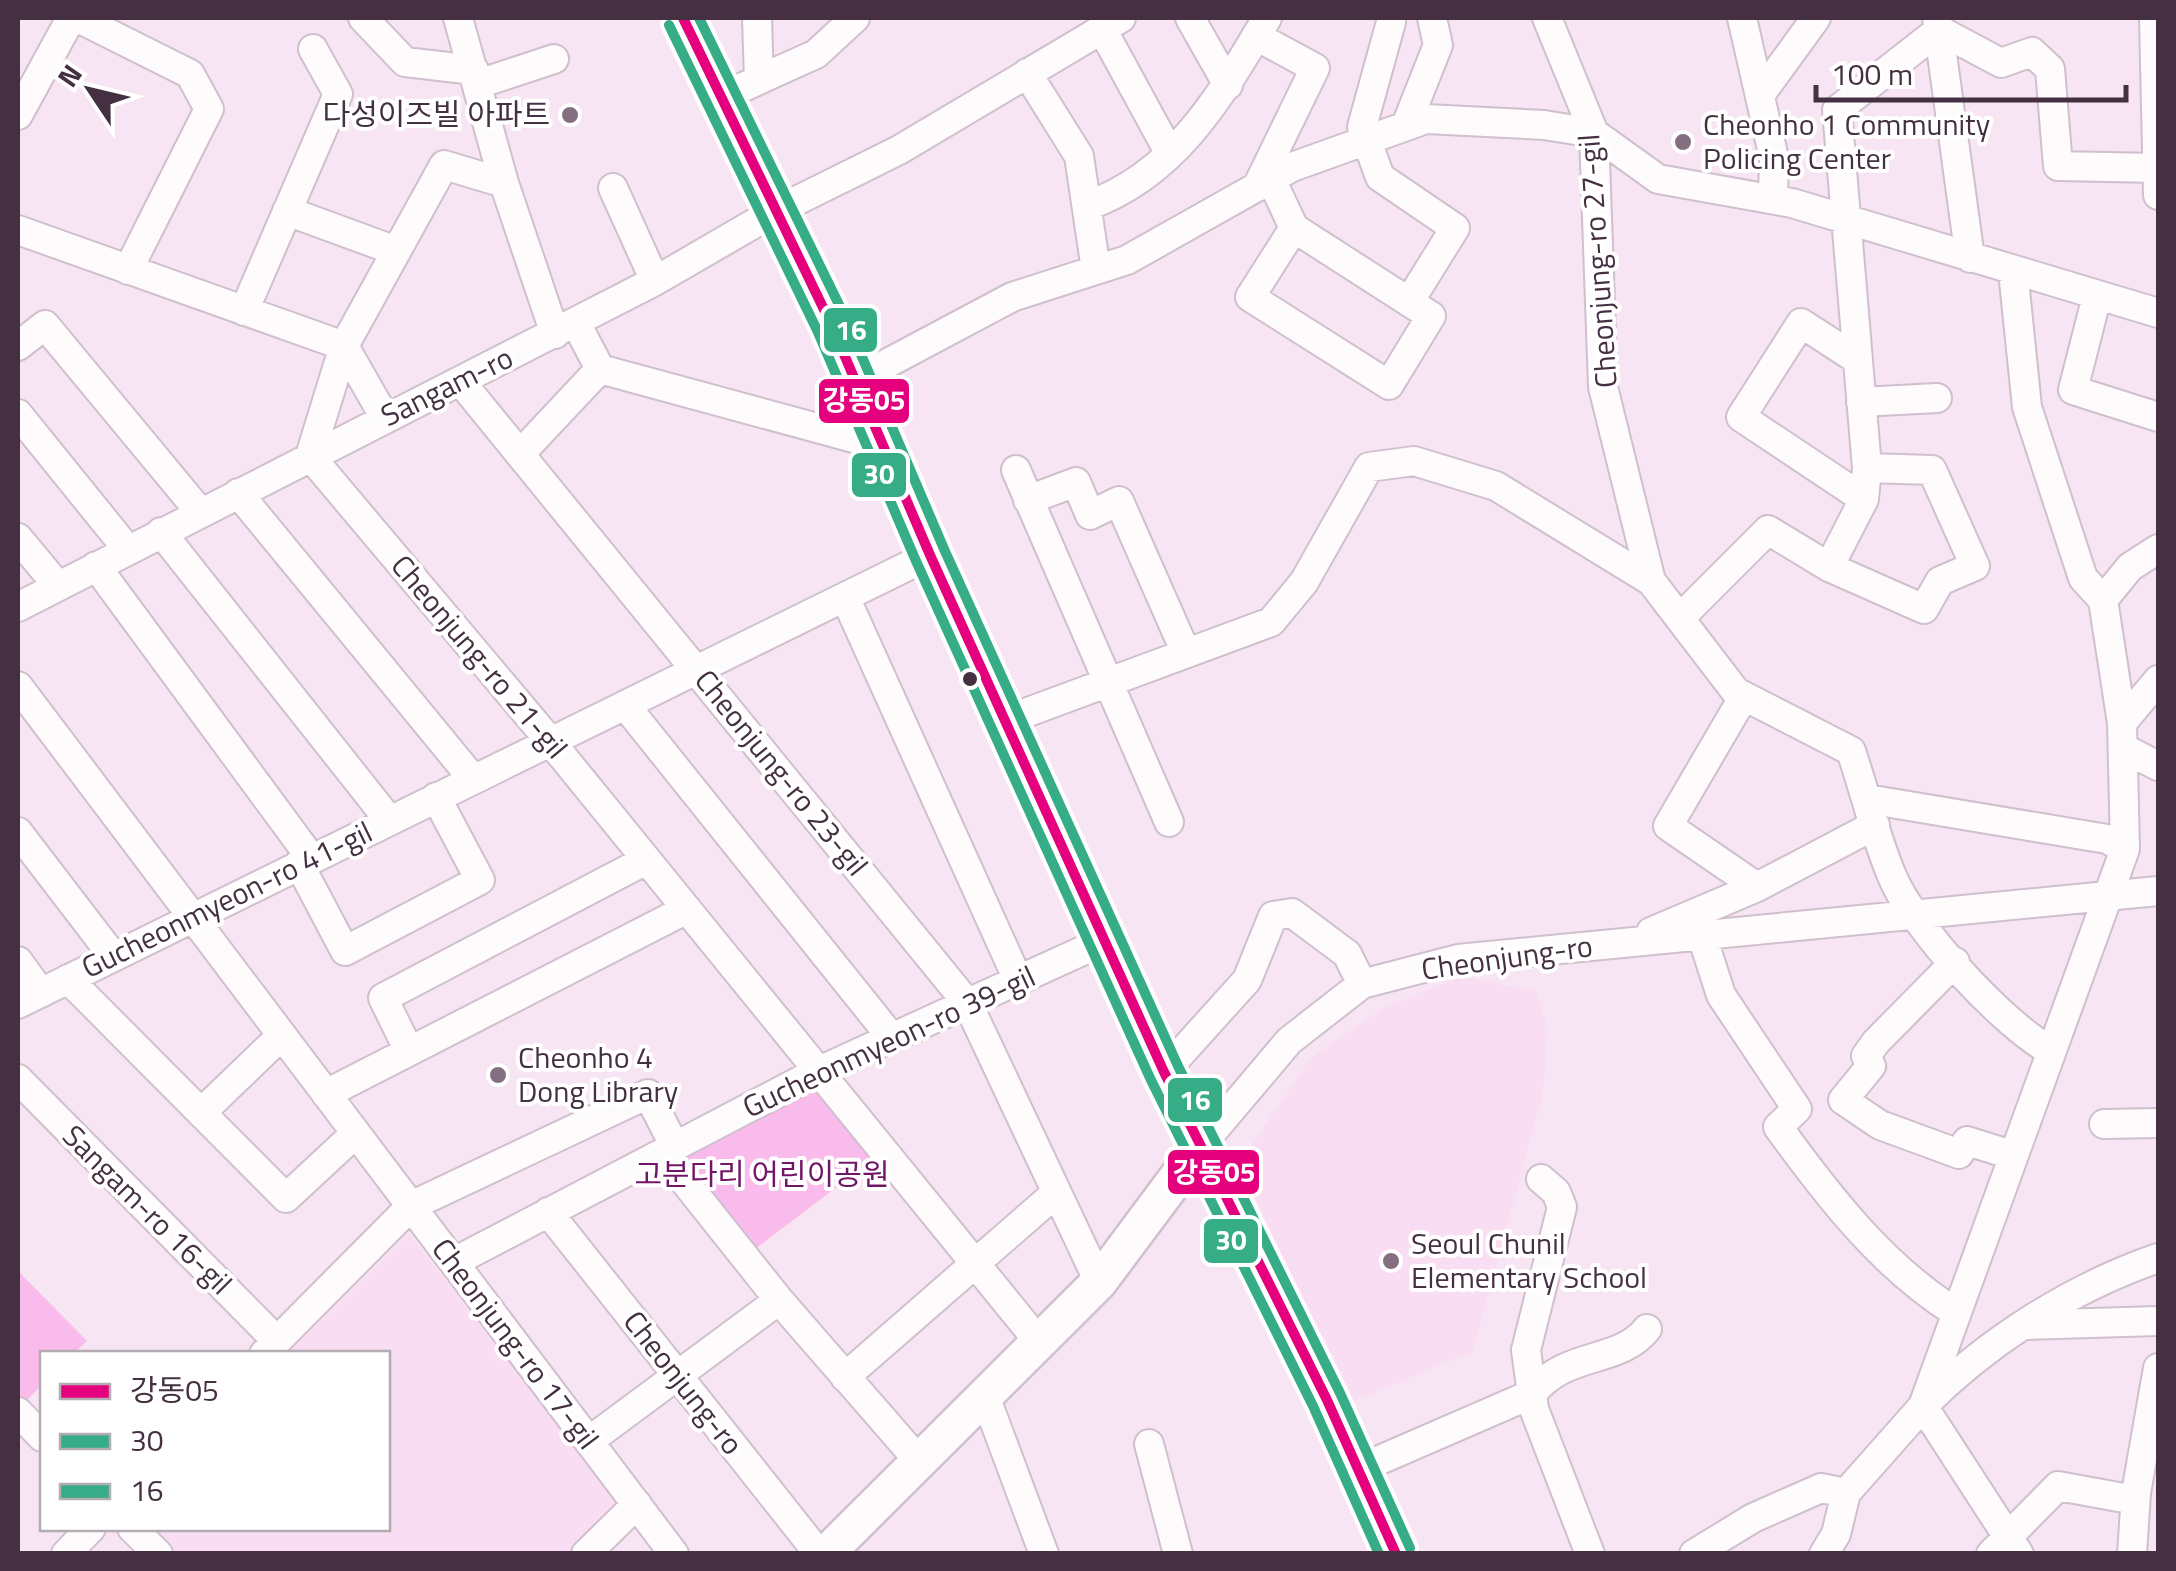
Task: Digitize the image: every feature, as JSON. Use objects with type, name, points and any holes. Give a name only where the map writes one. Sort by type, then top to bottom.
[{"type":"main road","points":[[682,18],[856,380],[930,556],[1164,1072],[1202,1144],[1396,1554]]},
{"type":"main road","name":"Cheonjung-ro","points":[[822,1554],[1099,1282],[1202,1144]]},
{"type":"street","points":[[19,108],[74,18],[190,74],[208,109],[128,270]]},
{"type":"street","points":[[364,18],[405,62],[476,77],[554,60]]},
{"type":"street","points":[[458,18],[504,182],[565,328],[600,369],[883,446]]},
{"type":"street","points":[[757,18],[759,80]]},
{"type":"street","points":[[719,98],[816,54],[855,18]]},
{"type":"street","points":[[1190,18],[1228,84]]},
{"type":"street","points":[[1407,123],[1438,46],[1432,18]]},
{"type":"street","name":"Cheonjung-ro 27-gil","points":[[1547,18],[1594,133],[1603,387],[1651,581],[1744,696],[1851,751],[1892,877],[1913,915]]},
{"type":"street","points":[[1742,18],[1774,158],[1772,199]]},
{"type":"street","points":[[1760,94],[1816,18]]},
{"type":"street","points":[[2154,18],[2158,195]]},
{"type":"street","points":[[1391,22],[1362,127],[1366,140],[1380,177],[1455,228],[1409,302]]},
{"type":"street","name":"Sangam-ro","points":[[18,606],[655,281],[774,212],[899,150],[1112,23],[1168,152]]},
{"type":"street","points":[[1938,24],[2001,63],[2032,52],[2050,70],[2058,166],[2158,168]]},
{"type":"street","points":[[1829,566],[1864,499],[1868,468],[1838,110],[1938,24]]},
{"type":"street","points":[[1938,24],[1970,258]]},
{"type":"street","points":[[1086,206],[1127,192],[1213,110],[1262,27],[1315,68],[1264,183]]},
{"type":"street","points":[[244,311],[338,94],[313,49]]},
{"type":"street","points":[[1028,73],[1079,156],[1096,270]]},
{"type":"street","points":[[856,380],[1012,296],[1127,260],[1264,183],[1407,123],[1426,119],[1544,125],[1594,133],[1658,179],[1772,199],[2158,313]]},
{"type":"street","points":[[310,456],[344,346],[444,165],[504,182]]},
{"type":"street","points":[[1264,183],[1294,228],[1431,316],[1390,385],[1250,297],[1294,228]]},
{"type":"street","points":[[613,188],[655,281]]},
{"type":"street","points":[[287,211],[396,251]]},
{"type":"street","points":[[18,230],[344,346],[384,418]]},
{"type":"street","points":[[2013,271],[2027,407],[2083,578],[2103,600],[2123,735],[2125,849],[1922,1406],[2006,1548],[2058,1486],[2143,1497]]},
{"type":"street","points":[[2097,296],[2073,390],[2158,417]]},
{"type":"street","points":[[1858,360],[1801,323],[1742,417],[1864,499]]},
{"type":"street","points":[[18,346],[45,325],[200,512]]},
{"type":"street","points":[[520,454],[600,369]]},
{"type":"street","name":"Cheonjung-ro 23-gil","points":[[461,382],[968,1004],[1099,1282]]},
{"type":"street","points":[[1861,402],[1937,398]]},
{"type":"street","points":[[18,414],[128,550]]},
{"type":"street","name":"Cheonjung-ro 21-gil","points":[[310,456],[550,741],[1040,1342]]},
{"type":"street","points":[[1004,722],[1271,622],[1304,582],[1368,467],[1414,461],[1496,486],[1651,581]]},
{"type":"street","points":[[1680,618],[1768,530],[1829,566],[1924,609],[1940,580],[1975,566],[1932,470],[1868,468]]},
{"type":"street","points":[[1016,470],[1169,822]]},
{"type":"street","points":[[1028,500],[1076,482],[1090,515],[1119,501],[1186,653]]},
{"type":"street","points":[[238,493],[473,779]]},
{"type":"street","points":[[161,532],[388,820]]},
{"type":"street","points":[[18,538],[58,586]]},
{"type":"street","points":[[2103,600],[2130,567],[2158,549]]},
{"type":"street","name":"Gucheonmyeon-ro 41-gil","points":[[29,998],[930,556]]},
{"type":"street","points":[[96,566],[305,861],[346,951],[480,880],[436,797]]},
{"type":"street","points":[[845,597],[1018,980]]},
{"type":"street","points":[[2123,735],[2158,680]]},
{"type":"street","name":"Cheonjung-ro 17-gil","points":[[18,686],[674,1554]]},
{"type":"street","points":[[1744,696],[1668,826],[1756,888]]},
{"type":"street","points":[[624,705],[892,1038]]},
{"type":"street","points":[[2123,735],[2158,766]]},
{"type":"street","points":[[1626,943],[1756,888],[1871,812],[2107,840],[2125,849]]},
{"type":"street","points":[[18,832],[113,956]]},
{"type":"street","points":[[409,1051],[383,998],[646,860]]},
{"type":"street","name":"Cheonjung-ro","points":[[1202,1144],[1289,1040],[1362,984],[1458,960],[2108,895],[2154,897]]},
{"type":"street","points":[[326,1094],[687,910]]},
{"type":"street","points":[[1164,1072],[1248,980],[1273,916],[1292,913],[1347,954],[1362,984]]},
{"type":"street","points":[[1913,915],[2028,1038],[2051,1051]]},
{"type":"street","points":[[1702,936],[1721,996],[1797,1109],[1778,1127],[1838,1210],[1931,1296],[1955,1312]]},
{"type":"street","name":"Gucheonmyeon-ro 39-gil","points":[[454,1262],[819,1072],[1104,941]]},
{"type":"street","points":[[18,962],[29,998]]},
{"type":"street","points":[[1955,962],[1876,1042],[1866,1056],[1872,1066],[1844,1100],[1880,1126],[1959,1154],[1967,1141],[2012,1155]]},
{"type":"street","points":[[68,979],[286,1198],[356,1134]]},
{"type":"street","points":[[201,1113],[282,1035]]},
{"type":"street","name":"Sangam-ro 16-gil","points":[[18,1079],[270,1347]]},
{"type":"street","points":[[270,1347],[411,1206],[648,1094],[668,1150],[779,1300],[919,1461]]},
{"type":"street","points":[[2104,1124],[2158,1124]]},
{"type":"street","points":[[1541,1179],[1556,1192],[1562,1207],[1526,1350],[1532,1394],[1590,1554]]},
{"type":"street","points":[[846,1376],[1056,1192]]},
{"type":"street","name":"Cheonjung-ro","points":[[548,1212],[822,1554]]},
{"type":"street","points":[[1824,1554],[1836,1534],[1846,1493],[1922,1406],[1967,1362],[2119,1271],[2158,1258]]},
{"type":"street","points":[[589,1441],[779,1300]]},
{"type":"street","points":[[2025,1325],[2158,1321]]},
{"type":"street","points":[[1358,1470],[1532,1394],[1548,1373],[1634,1345],[1648,1329]]},
{"type":"street","points":[[2132,1554],[2143,1497],[2158,1368]]},
{"type":"street","points":[[985,1396],[1044,1554]]},
{"type":"street","points":[[18,1412],[40,1436]]},
{"type":"street","points":[[1149,1444],[1178,1554]]},
{"type":"street","points":[[1694,1554],[1753,1518],[1821,1488],[1846,1493]]},
{"type":"street","points":[[586,1554],[637,1504]]},
{"type":"street","points":[[66,1554],[87,1531]]},
{"type":"street","points":[[135,1531],[158,1554]]},
{"type":"shaded area","name":"Seoul Chunil Elementary School","points":[[1460,976],[1537,992],[1548,1029],[1543,1093],[1473,1351],[1350,1403],[1239,1163],[1311,1058],[1381,1009]]},
{"type":"shaded area","points":[[409,1234],[620,1501],[566,1553],[177,1553],[154,1531],[390,1531],[390,1351],[290,1351]]},
{"type":"green space","name":"고분다리 어린이공원","points":[[817,1083],[875,1158],[751,1252],[677,1157]]},
{"type":"green space","points":[[18,1271],[87,1341],[76,1351],[40,1351],[40,1387],[24,1403],[18,1397]]},
{"type":"transit line","name":"강동05","points":[[683,18],[831,324],[930,555],[1164,1072],[1327,1400],[1396,1554]]},
{"type":"transit line","name":"16","points":[[699,18],[845,317],[944,549],[1178,1066],[1340,1393],[1410,1548]]},
{"type":"transit line","name":"30","points":[[669,25],[817,330],[916,561],[1150,1078],[1313,1406],[1379,1554]]},
{"type":"place","name":"다성이즈빌 아파트","points":[[570,115]]},
{"type":"place","name":"Cheonho 1 Community Policing Center","points":[[1683,142]]},
{"type":"place","name":"Cheonho 4 Dong Library","points":[[498,1075]]},
{"type":"place","name":"Seoul Chunil Elementary School","points":[[1391,1261]]}]
